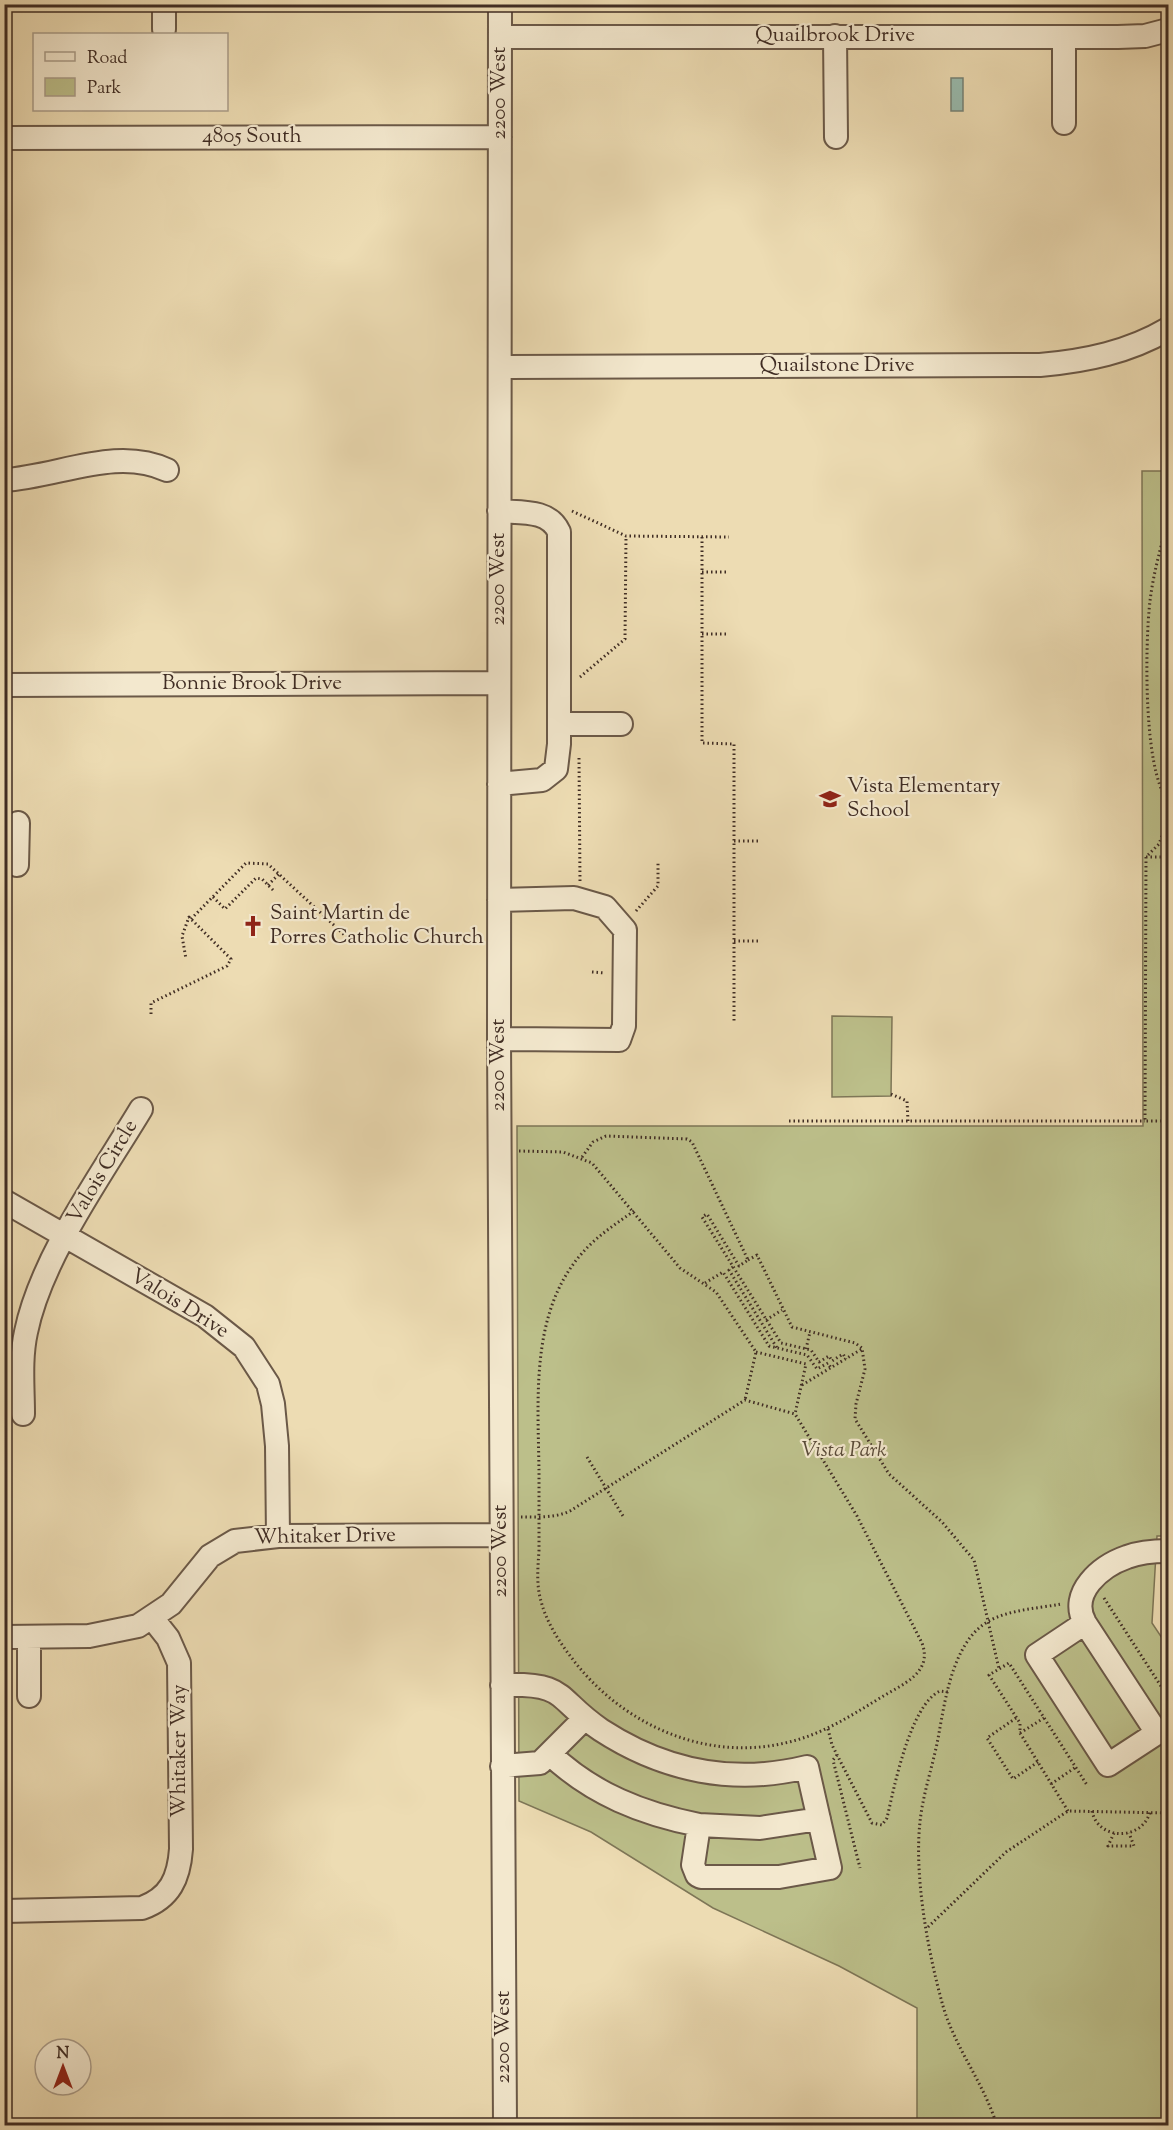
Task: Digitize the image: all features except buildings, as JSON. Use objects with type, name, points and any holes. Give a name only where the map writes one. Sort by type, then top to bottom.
[{"type":"street","points":[[164,4],[164,29]]},
{"type":"street","name":"2200 West","points":[[500,4],[499,1039],[505,2126]]},
{"type":"street","name":"Quailbrook Drive","points":[[500,37],[1064,37],[1145,36],[1168,30]]},
{"type":"street","points":[[835,36],[836,137]]},
{"type":"street","points":[[1064,37],[1064,123]]},
{"type":"street","name":"4805 South","points":[[4,138],[500,137]]},
{"type":"street","name":"Quailstone Drive","points":[[500,367],[1040,365],[1107,355],[1151,339],[1168,329]]},
{"type":"street","points":[[4,480],[120,459],[141,461],[167,470]]},
{"type":"street","points":[[499,511],[545,515],[555,524],[559,532],[559,724],[556,769],[542,780],[499,784]]},
{"type":"street","name":"Bonnie Brook Drive","points":[[4,685],[499,683]]},
{"type":"street","points":[[559,724],[621,724]]},
{"type":"street","points":[[17,865],[18,823]]},
{"type":"street","points":[[499,900],[574,898],[605,906],[625,930],[625,937],[624,1026],[619,1040],[499,1039]]},
{"type":"street","name":"Valois Circle","points":[[23,1414],[25,1334],[33,1305],[66,1236],[141,1109]]},
{"type":"street","name":"Valois Drive","points":[[4,1201],[204,1316],[244,1347],[268,1384],[273,1404],[277,1446],[278,1536]]},
{"type":"street","name":"Whitaker Drive","points":[[4,1637],[105,1634],[138,1626],[153,1619],[171,1604],[198,1569],[222,1547],[235,1541],[278,1536],[501,1535]]},
{"type":"street","points":[[1084,1623],[1037,1655],[1108,1766],[1157,1733],[1084,1623],[1080,1614],[1081,1600],[1096,1575],[1127,1557],[1162,1551]]},
{"type":"street","name":"Whitaker Way","points":[[4,1911],[142,1908],[161,1899],[170,1890],[177,1877],[181,1849],[179,1663],[168,1638],[153,1619]]},
{"type":"street","points":[[29,1636],[29,1696]]},
{"type":"street","points":[[502,1685],[532,1684],[551,1688],[585,1718],[624,1744],[650,1757],[700,1772],[753,1775],[807,1767],[830,1868],[788,1876],[752,1879],[697,1875],[693,1865],[699,1825]]},
{"type":"street","points":[[502,1766],[540,1763],[585,1718]]},
{"type":"street","points":[[550,1754],[583,1781],[618,1801],[668,1819],[699,1825],[760,1828],[819,1819]]},
{"type":"path","points":[[572,511],[626,536],[729,537]]},
{"type":"path","points":[[1168,520],[1150,600],[1149,626],[1152,764],[1168,801]]},
{"type":"path","points":[[580,677],[625,639],[626,536]]},
{"type":"path","points":[[702,537],[702,743],[734,744],[734,1021]]},
{"type":"path","points":[[702,572],[726,572]]},
{"type":"path","points":[[702,634],[726,634]]},
{"type":"path","points":[[579,753],[580,881]]},
{"type":"path","points":[[1145,1121],[1146,857],[1159,844],[1168,819]]},
{"type":"path","points":[[734,841],[761,841]]},
{"type":"path","points":[[1146,857],[1168,857]]},
{"type":"path","points":[[632,915],[658,886],[658,861]]},
{"type":"path","points":[[186,959],[182,946],[185,923],[246,863],[268,864],[351,942]]},
{"type":"path","points":[[268,885],[279,874]]},
{"type":"path","points":[[213,897],[225,909],[256,878],[262,879],[275,892]]},
{"type":"path","points":[[151,1014],[151,1004],[227,966],[231,959],[191,919]]},
{"type":"path","points":[[734,941],[760,942]]},
{"type":"path","points":[[891,1094],[907,1101],[908,1121]]},
{"type":"path","points":[[789,1121],[1168,1121]]},
{"type":"path","points":[[582,1157],[593,1142],[606,1136],[687,1139],[692,1142],[748,1260]]},
{"type":"path","points":[[518,1151],[563,1152],[582,1157],[592,1163],[680,1268],[716,1292],[756,1352],[806,1364],[795,1414]]},
{"type":"path","points":[[634,1211],[593,1241],[580,1255],[558,1290],[551,1307],[540,1354],[538,1379],[538,1582],[545,1614],[563,1647],[587,1678],[620,1708],[658,1730],[680,1738],[727,1747],[785,1743],[828,1729],[917,1675],[924,1666],[926,1657],[922,1643],[857,1516],[795,1414],[745,1400]]},
{"type":"path","points":[[846,1359],[843,1354],[832,1361],[829,1356],[819,1362],[812,1350],[781,1343],[702,1217],[706,1214],[739,1266],[757,1255],[792,1327],[855,1343],[862,1348],[865,1370],[855,1404],[855,1419],[889,1474],[942,1522],[971,1556],[999,1669]]},
{"type":"path","points":[[733,1267],[729,1270],[777,1348]]},
{"type":"path","points":[[705,1283],[723,1272],[769,1346],[807,1355],[817,1370],[828,1363],[831,1368]]},
{"type":"path","points":[[766,1320],[782,1310]]},
{"type":"path","points":[[806,1349],[810,1332]]},
{"type":"path","points":[[802,1385],[862,1348]]},
{"type":"path","points":[[518,1517],[562,1514],[606,1489],[745,1400],[756,1352]]},
{"type":"path","points":[[587,1457],[623,1516]]},
{"type":"path","points":[[1100,1596],[1114,1611],[1168,1697]]},
{"type":"path","points":[[997,2126],[980,2081],[950,2028],[932,1960],[921,1886],[920,1829],[948,1692],[969,1639],[988,1622],[1010,1614],[1061,1604]]},
{"type":"path","points":[[1068,1811],[1020,1733],[1020,1723],[989,1675],[1009,1663],[1088,1785]]},
{"type":"path","points":[[828,1729],[837,1755],[872,1823],[882,1825],[887,1818],[907,1738],[932,1696],[940,1691],[948,1692]]},
{"type":"path","points":[[1016,1718],[987,1738],[1013,1779],[1038,1762]]},
{"type":"path","points":[[1020,1733],[1044,1718]]},
{"type":"path","points":[[837,1755],[833,1761],[860,1868]]},
{"type":"path","points":[[1051,1784],[1076,1767]]},
{"type":"path","points":[[928,1927],[1006,1852],[1068,1811],[1168,1813]]},
{"type":"path","points":[[1092,1811],[1102,1827],[1114,1833],[1129,1833],[1142,1826],[1150,1811]]},
{"type":"path","points":[[1114,1833],[1108,1846],[1134,1846],[1129,1833]]},
{"type":"green space","name":"Vista Park","points":[[1142,471],[1168,471],[1168,1536],[1157,1536],[1152,1623],[1168,1647],[1168,2125],[917,2125],[917,2008],[839,1966],[713,1908],[591,1832],[519,1801],[517,1126],[1143,1126]]},
{"type":"green space","points":[[832,1016],[892,1017],[891,1096],[832,1097]]},
{"type":"shaded area","points":[[951,78],[963,78],[963,111],[951,111]]},
{"type":"place","name":"Vista Elementary School","points":[[830,799]]},
{"type":"place","name":"Saint Martin de Porres Catholic Church","points":[[253,926]]}]
